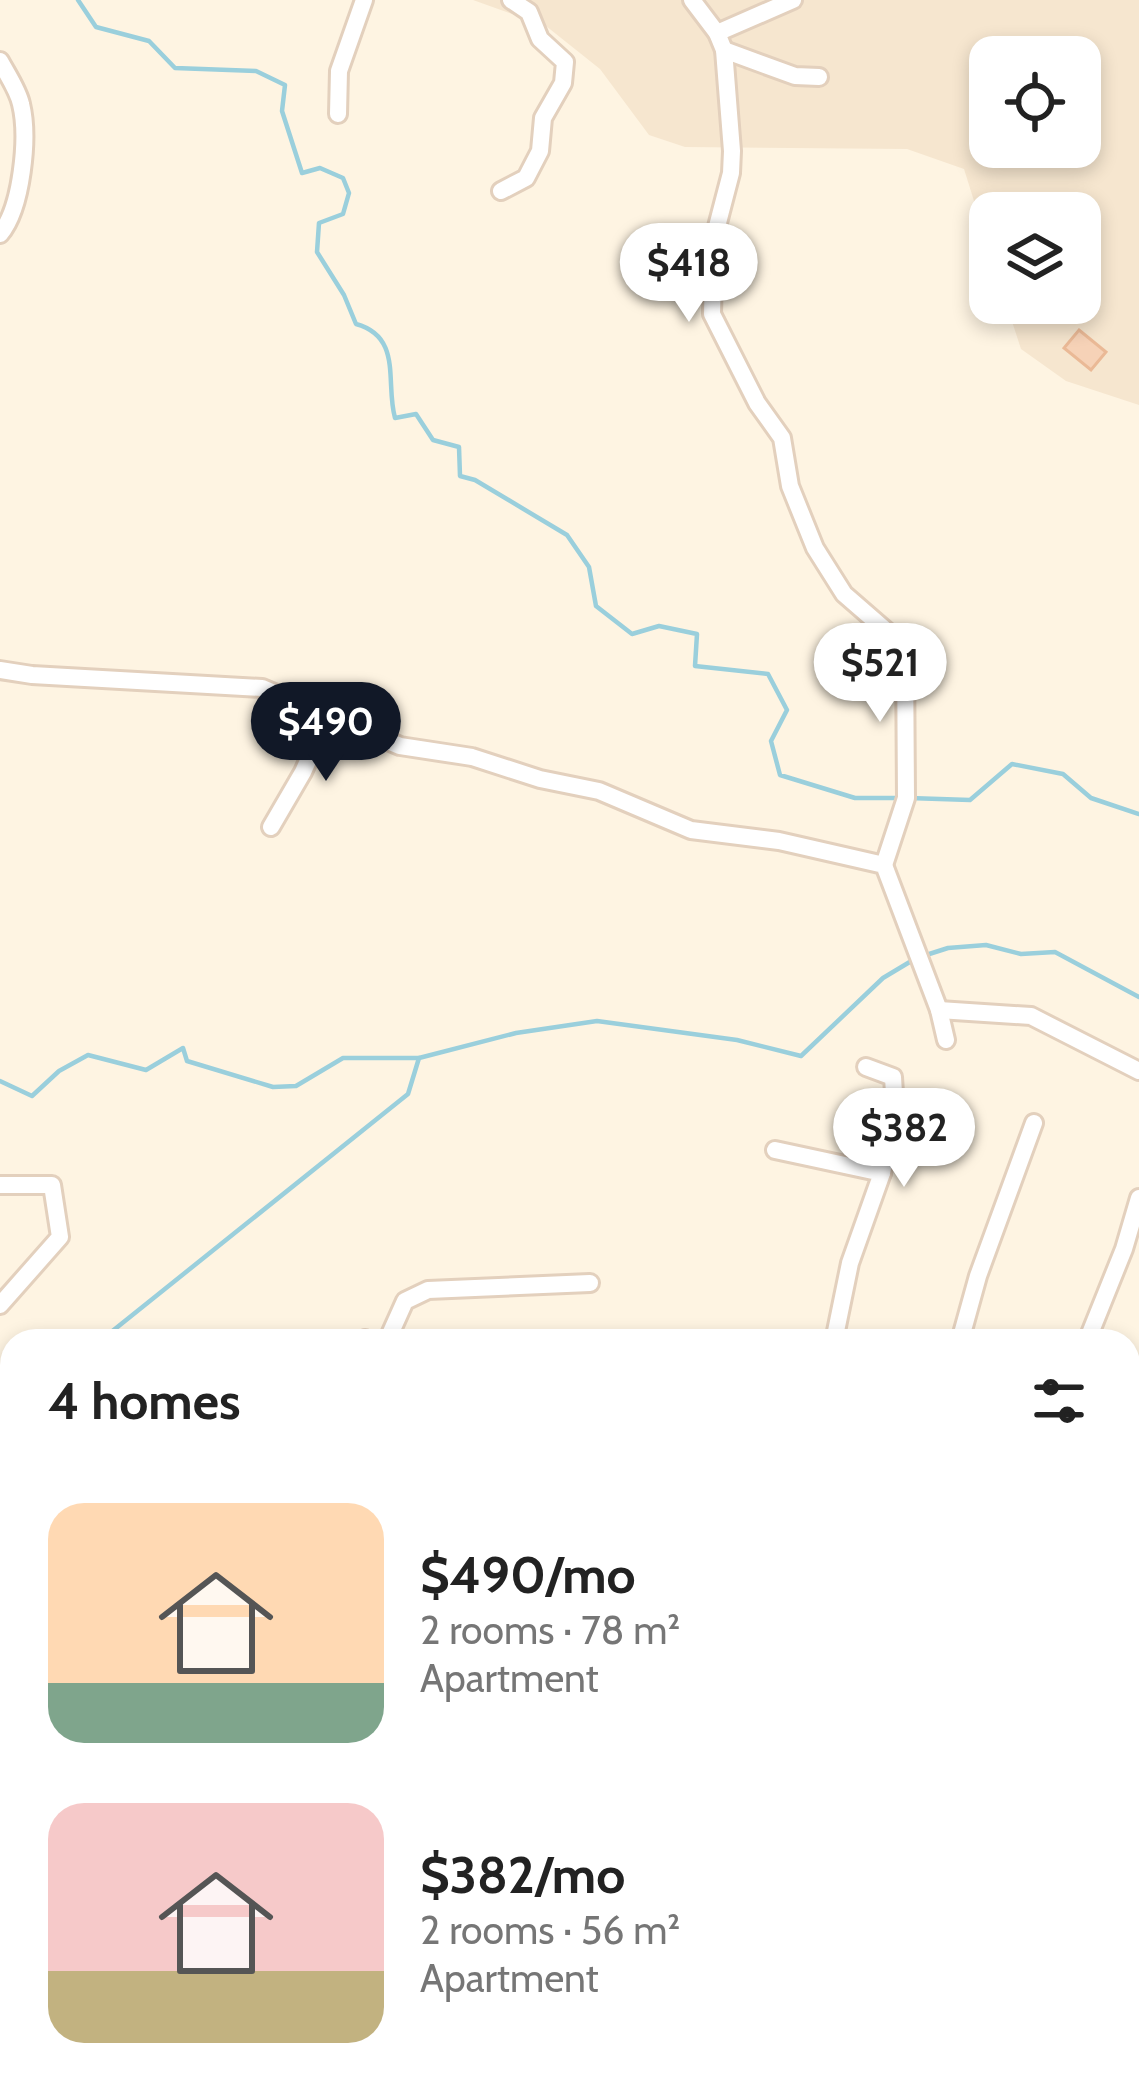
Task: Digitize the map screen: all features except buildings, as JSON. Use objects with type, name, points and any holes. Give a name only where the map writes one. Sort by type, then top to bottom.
[{"type":"street","points":[[338,114],[339,71],[364,0]]},
{"type":"street","points":[[500,191],[526,178],[540,151],[542,118],[563,83],[565,62],[540,39],[530,12],[511,0]]},
{"type":"street","points":[[692,0],[720,42],[733,151],[714,238],[712,314],[757,403],[782,438],[790,486],[815,548],[844,594],[905,647],[906,798],[884,865],[946,1040]]},
{"type":"street","points":[[720,42],[793,0]]},
{"type":"street","points":[[720,42],[795,76],[819,77]]},
{"type":"street","points":[[0,61],[21,104],[22,159],[19,198],[0,234]]},
{"type":"street","points":[[0,670],[262,688],[400,746],[472,757],[540,779],[599,791],[691,830],[779,841],[884,865]]},
{"type":"street","points":[[271,827],[303,772],[328,714]]},
{"type":"street","points":[[939,1010],[1031,1016],[1139,1071]]},
{"type":"street","points":[[837,1329],[850,1263],[882,1173],[895,1110],[893,1077],[866,1067]]},
{"type":"street","points":[[963,1329],[1034,1123]]},
{"type":"street","points":[[775,1150],[882,1173]]},
{"type":"street","points":[[0,1185],[52,1185],[60,1237],[0,1305]]},
{"type":"street","points":[[1092,1329],[1139,1198]]},
{"type":"street","points":[[392,1329],[405,1300],[428,1290],[590,1283]]},
{"type":"shaded area","points":[[473,0],[1139,0],[1139,405],[1066,381],[1021,349],[1013,324],[1101,324],[1101,192],[971,192],[964,169],[907,149],[685,147],[649,135],[600,69],[546,26]]},
{"type":"waterway","points":[[78,0],[96,27],[149,41],[175,68],[256,71],[285,85],[282,111],[302,173],[320,168],[343,178],[349,193],[343,214],[319,223],[317,252],[356,324],[381,339],[389,363],[395,418],[416,414],[433,440],[459,447],[460,476],[475,480],[567,535],[589,567],[596,606],[632,634],[659,626],[697,634],[695,666],[768,674],[787,710],[771,741],[780,775],[855,798],[898,798]]},
{"type":"waterway","points":[[909,798],[970,800],[1012,764],[1063,774],[1091,798],[1139,814]]},
{"type":"waterway","points":[[923,956],[986,945],[1021,954],[1055,952],[1139,997]]},
{"type":"waterway","points":[[0,1081],[32,1096],[59,1071],[88,1055],[146,1070],[183,1048],[187,1061],[273,1087],[296,1086],[343,1058],[419,1058],[516,1033],[597,1021],[737,1040],[801,1056],[883,978],[913,960]]},
{"type":"waterway","points":[[115,1329],[408,1094],[419,1058]]}]
